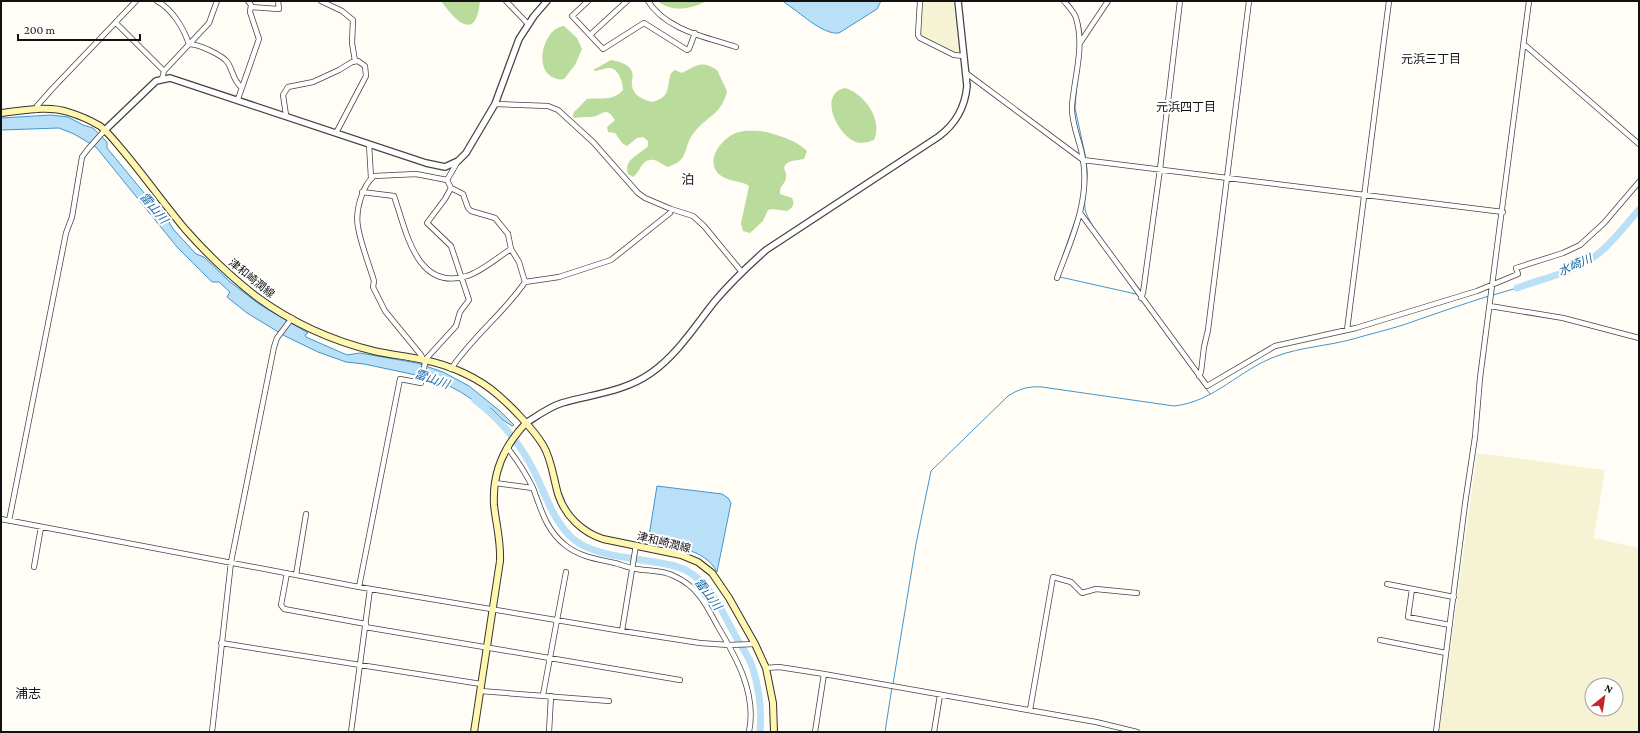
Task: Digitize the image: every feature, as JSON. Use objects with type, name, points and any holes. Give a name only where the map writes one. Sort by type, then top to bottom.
[{"type":"main road","name":"津和崎潤線","points":[[1,113],[56,109],[66,111],[87,120],[104,131],[134,165],[185,228],[217,262],[258,297],[291,319],[346,343],[377,352],[425,361],[451,369],[469,376],[491,390],[508,404],[543,445],[554,471],[558,494],[566,510],[580,527],[590,534],[681,554],[705,567],[718,581],[755,644],[766,668],[773,703],[774,732]]},
{"type":"main road","points":[[474,732],[500,550],[494,504],[495,484],[498,467],[508,445],[520,429],[526,424]]},
{"type":"street","points":[[156,1],[166,6],[180,26],[189,44]]},
{"type":"street","points":[[166,6],[169,1]]},
{"type":"street","points":[[162,78],[164,71],[209,23],[217,1]]},
{"type":"street","points":[[238,100],[241,87],[256,51],[259,39],[248,1]]},
{"type":"street","points":[[251,8],[279,9],[278,1]]},
{"type":"street","points":[[321,1],[342,11],[353,20],[352,43],[355,61]]},
{"type":"street","points":[[506,1],[528,24]]},
{"type":"street","points":[[447,180],[458,161],[466,153],[495,104],[515,47],[528,24],[547,1]]},
{"type":"street","points":[[588,1],[572,16],[603,49],[646,23],[688,50],[695,33]]},
{"type":"street","points":[[590,35],[627,1]]},
{"type":"street","points":[[648,1],[658,14],[668,21],[695,33],[736,47]]},
{"type":"street","points":[[920,1],[918,35],[920,38],[954,56],[964,56]]},
{"type":"street","points":[[526,424],[544,411],[556,405],[616,390],[628,386],[650,374],[677,349],[741,271],[777,242],[950,128],[961,112],[967,86],[958,1]]},
{"type":"street","points":[[1058,276],[1081,214],[1085,181],[1085,160],[1076,129],[1072,108],[1080,43],[1076,18],[1064,1]]},
{"type":"street","points":[[1080,43],[1108,1]]},
{"type":"street","points":[[1142,295],[1160,169],[1180,1]]},
{"type":"street","points":[[1200,374],[1208,330],[1249,1]]},
{"type":"street","points":[[1347,330],[1389,1]]},
{"type":"street","points":[[1436,732],[1529,1]]},
{"type":"street","points":[[36,110],[37,106],[53,88],[116,23],[133,2]]},
{"type":"street","points":[[116,23],[164,71]]},
{"type":"street","points":[[189,44],[194,44],[225,58],[236,82],[241,87]]},
{"type":"street","points":[[1524,45],[1639,144]]},
{"type":"street","points":[[286,115],[283,95],[288,87],[313,82],[355,61],[360,62],[365,66],[366,76],[336,133]]},
{"type":"street","points":[[966,73],[1085,160],[1503,212]]},
{"type":"street","points":[[9,521],[66,233],[72,217],[82,157],[89,146],[156,81],[162,78],[170,78],[185,82],[437,166],[445,167],[458,161]]},
{"type":"street","points":[[495,104],[548,106],[558,110],[593,142],[638,193],[645,198],[692,216],[704,226],[741,271]]},
{"type":"street","points":[[369,144],[371,178]]},
{"type":"street","points":[[425,361],[386,311],[373,287],[374,281],[358,228],[360,200],[362,192],[371,178],[377,175],[413,174],[447,180]]},
{"type":"street","points":[[447,180],[451,188],[463,194],[470,211],[497,220],[508,234],[511,248],[519,262],[521,274],[525,282]]},
{"type":"street","points":[[1081,214],[1142,295],[1185,359],[1209,385],[1274,346],[1347,330],[1477,291],[1518,274],[1516,268],[1563,253],[1580,245],[1604,222],[1639,182]]},
{"type":"street","points":[[359,587],[400,379],[421,383],[425,361],[456,326],[460,312],[469,300],[451,246],[428,223],[446,199],[451,188]]},
{"type":"street","points":[[362,192],[394,196],[413,251],[418,261],[432,273],[449,278],[461,278],[473,274],[511,248]]},
{"type":"street","points":[[451,369],[487,325],[517,294],[525,282],[559,277],[611,260],[670,213],[671,209]]},
{"type":"street","points":[[1490,306],[1563,318],[1639,338]]},
{"type":"street","points":[[212,732],[231,562],[274,347],[277,338],[280,336],[291,319]]},
{"type":"street","points":[[508,445],[533,488],[545,522],[563,544],[587,558],[632,568],[667,573],[690,585],[699,593],[739,662],[748,695],[751,715],[749,732]]},
{"type":"street","points":[[495,484],[533,488]]},
{"type":"street","points":[[296,575],[306,514]]},
{"type":"street","points":[[1,519],[156,550],[231,562],[370,589],[622,631],[700,643],[729,645],[755,644]]},
{"type":"street","points":[[34,567],[41,527]]},
{"type":"street","points":[[622,631],[636,545]]},
{"type":"street","points":[[544,695],[566,572]]},
{"type":"street","points":[[287,573],[281,606],[284,609],[365,626],[680,680]]},
{"type":"street","points":[[1030,710],[1053,576],[1072,582],[1082,593],[1096,590],[1137,593]]},
{"type":"street","points":[[1387,584],[1454,596]]},
{"type":"street","points":[[351,732],[370,589]]},
{"type":"street","points":[[1412,589],[1408,617],[1450,625]]},
{"type":"street","points":[[1380,640],[1446,653]]},
{"type":"street","points":[[221,643],[360,664],[481,687],[551,696],[609,701]]},
{"type":"street","points":[[766,668],[779,667],[824,674],[1096,722],[1137,732]]},
{"type":"street","points":[[815,732],[824,674]]},
{"type":"street","points":[[934,732],[940,695]]},
{"type":"street","points":[[549,732],[551,696]]},
{"type":"shaded area","points":[[922,1],[953,1],[959,53],[955,53],[920,34]]},
{"type":"shaded area","points":[[1477,453],[1605,470],[1594,538],[1639,548],[1639,732],[1439,732]]},
{"type":"green space","points":[[441,1],[480,1],[478,14],[470,25],[465,24],[453,16]]},
{"type":"green space","points":[[658,1],[707,1],[688,8],[675,8],[663,5]]},
{"type":"green space","points":[[564,26],[577,38],[582,49],[575,65],[564,79],[556,79],[546,72],[542,57],[547,40],[551,33],[557,28]]},
{"type":"green space","points":[[611,60],[620,62],[631,69],[633,74],[632,83],[634,92],[643,99],[653,102],[659,100],[666,94],[671,73],[675,70],[682,73],[695,66],[703,64],[717,70],[727,91],[725,99],[717,110],[693,134],[680,161],[668,167],[654,160],[646,161],[633,177],[628,174],[628,165],[633,158],[648,146],[648,141],[643,137],[637,138],[627,146],[623,144],[615,133],[608,132],[607,127],[615,120],[612,115],[606,112],[594,116],[574,118],[574,112],[587,99],[610,98],[619,94],[623,90],[620,77],[613,69],[608,68],[596,71],[593,70]]},
{"type":"green space","points":[[845,88],[859,96],[874,116],[876,132],[874,140],[863,143],[856,142],[849,138],[837,124],[831,106],[832,98],[837,92]]},
{"type":"green space","points":[[742,131],[761,131],[786,138],[803,147],[807,151],[804,159],[787,163],[784,168],[786,180],[781,187],[780,194],[792,198],[793,204],[791,209],[787,211],[772,209],[768,210],[763,221],[750,233],[743,231],[741,223],[749,186],[720,175],[715,169],[714,156],[721,144],[733,134]]},
{"type":"water","points":[[784,1],[881,1],[877,9],[839,33],[832,33],[818,27]]},
{"type":"water","points":[[51,115],[68,117],[83,125],[93,128],[107,142],[107,148],[145,194],[163,211],[173,229],[196,254],[204,257],[229,281],[259,304],[308,333],[305,335],[306,337],[347,355],[360,353],[417,363],[443,372],[469,386],[500,411],[514,425],[512,426],[503,420],[492,409],[479,404],[459,391],[435,379],[364,364],[346,362],[318,352],[285,336],[247,313],[227,297],[230,292],[219,282],[212,282],[177,247],[96,147],[74,134],[59,128],[1,130],[1,118]]},
{"type":"water","points":[[657,486],[722,494],[728,498],[731,503],[717,572],[712,564],[696,553],[677,547],[648,542]]},
{"type":"waterway","points":[[1068,1],[1078,18],[1082,37]]},
{"type":"waterway","points":[[1077,82],[1075,108],[1086,159]]},
{"type":"waterway","points":[[1086,163],[1087,174],[1085,209],[1088,217],[1109,250],[1141,291]]},
{"type":"waterway","name":"水崎川","points":[[1517,288],[1560,274],[1590,260],[1610,243],[1639,210]]},
{"type":"waterway","points":[[1062,258],[1075,221]]},
{"type":"waterway","points":[[1060,277],[1136,294],[1139,297]]},
{"type":"waterway","points":[[1493,295],[1517,288]]},
{"type":"waterway","points":[[893,684],[916,544],[931,471],[1008,396],[1024,388],[1042,387],[1174,406],[1202,398],[1251,369],[1277,356],[1391,329],[1489,296]]},
{"type":"waterway","points":[[1141,300],[1210,394]]},
{"type":"waterway","name":"雷山川","points":[[475,400],[493,415],[515,440],[528,459],[554,514],[564,530],[571,537],[593,550],[606,554],[675,566],[696,577],[705,585],[719,605],[752,665],[760,700],[760,732]]},
{"type":"waterway","points":[[885,732],[892,687]]},
{"type":"district","name":"元浜三丁目","points":[[1431,59]]},
{"type":"district","name":"元浜四丁目","points":[[1186,107]]},
{"type":"district","name":"泊","points":[[688,179]]},
{"type":"district","name":"浦志","points":[[28,693]]}]
